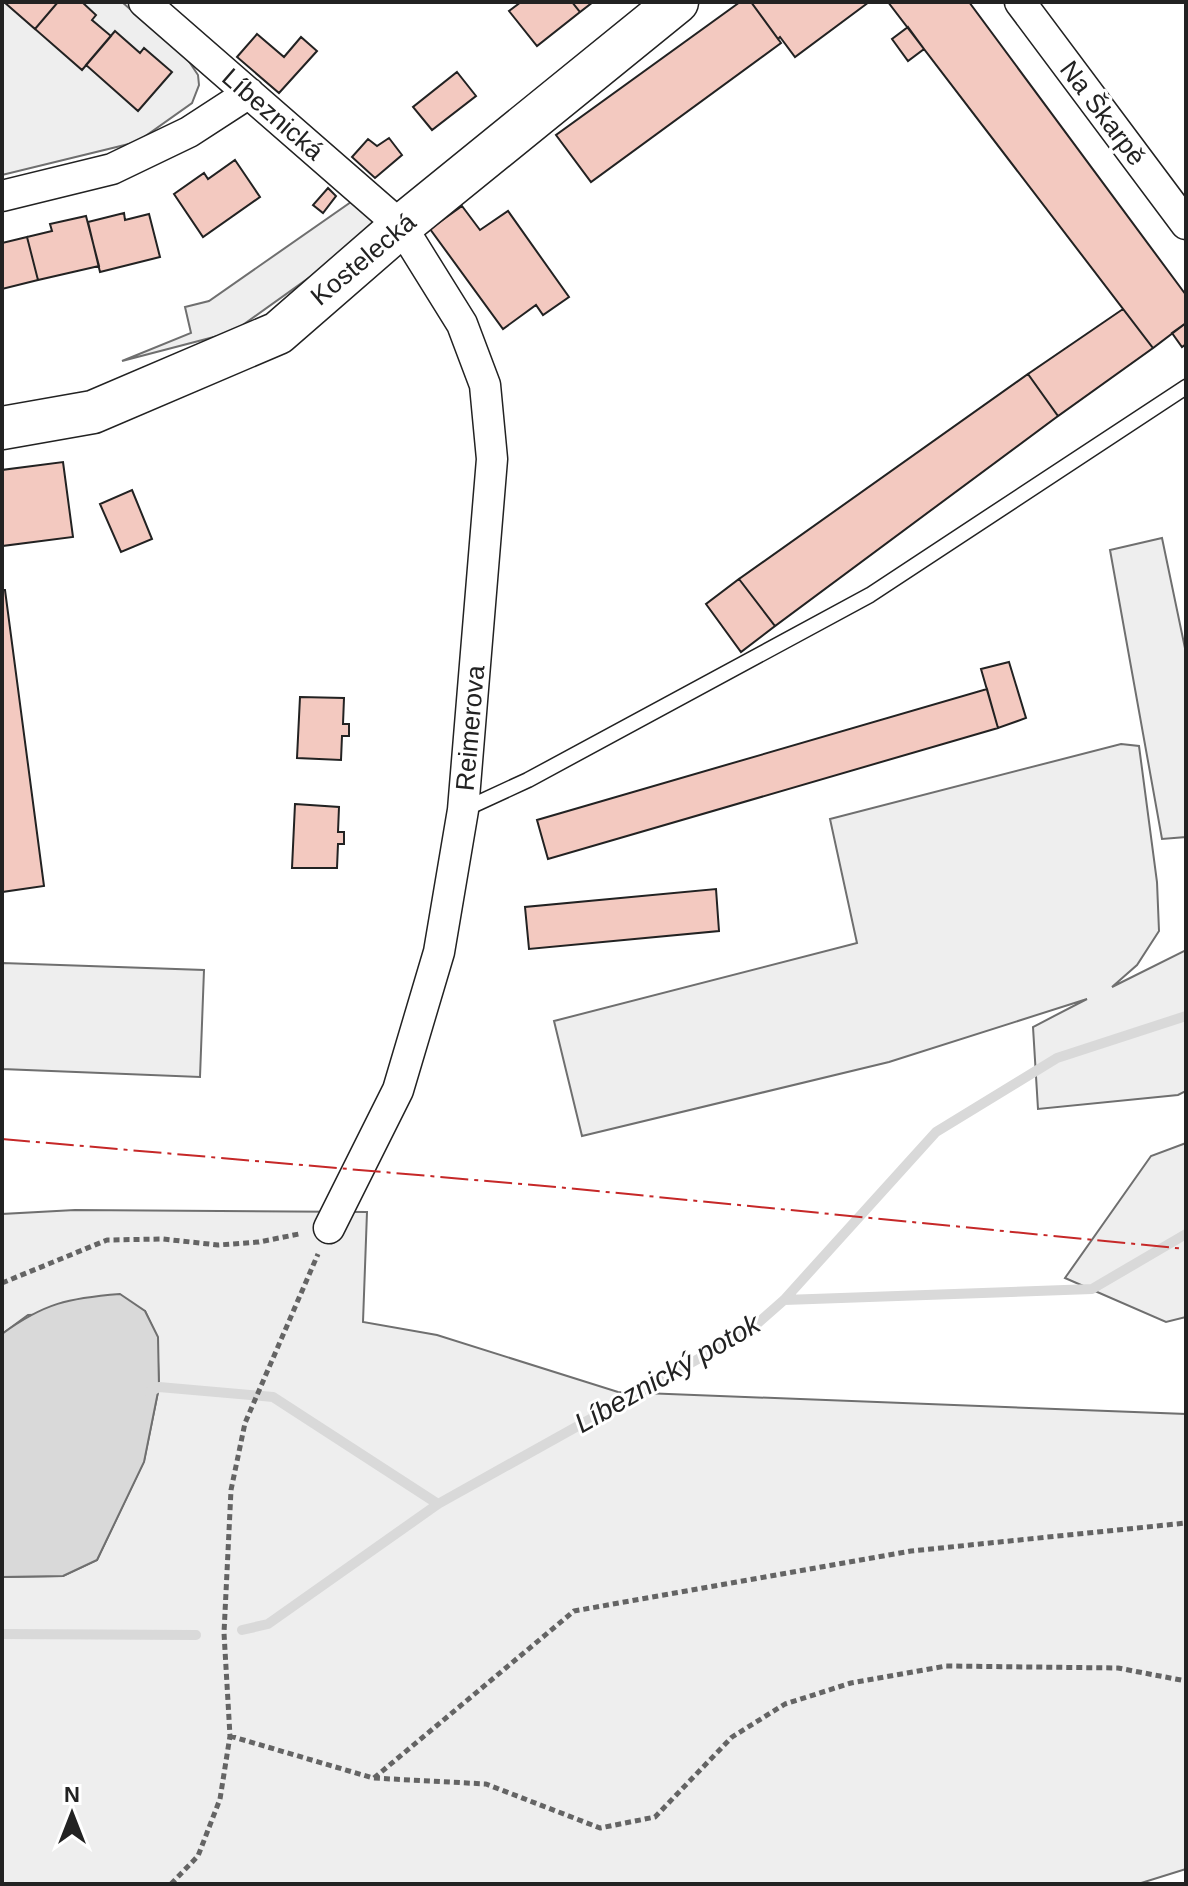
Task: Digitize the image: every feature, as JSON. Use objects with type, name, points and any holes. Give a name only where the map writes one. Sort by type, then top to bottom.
[{"type":"main road","name":"Kostelecká","points":[[2,428],[93,412],[278,333],[401,226],[677,2]]},
{"type":"street","name":"Líbeznická","points":[[144,2],[401,226]]},
{"type":"street","name":"Na Škarpě","points":[[1020,2],[1186,224]]},
{"type":"street","points":[[2,196],[112,169],[189,132],[249,93]]},
{"type":"street","name":"Reimerova","points":[[329,1228],[398,1090],[439,952],[463,810],[492,459],[485,385],[462,324],[401,226]]},
{"type":"lane","points":[[463,810],[528,780],[870,595],[1186,387]]},
{"type":"path","points":[[2,1283],[107,1240],[163,1239],[218,1245],[259,1242],[329,1228]]},
{"type":"path","points":[[171,1884],[198,1856],[220,1799],[230,1736],[224,1633],[231,1490],[245,1423],[329,1228]]},
{"type":"path","points":[[373,1778],[574,1611],[911,1551],[1186,1523]]},
{"type":"path","points":[[230,1736],[373,1778],[486,1784],[600,1828],[655,1817],[732,1737],[785,1704],[851,1683],[946,1666],[1118,1668],[1186,1681]]},
{"type":"shaded area","points":[[2,2],[122,2],[188,60],[198,75],[199,85],[192,103],[137,142],[2,175]]},
{"type":"shaded area","points":[[351,202],[380,227],[233,332],[122,361],[191,333],[185,307],[209,301]]},
{"type":"shaded area","points":[[1162,538],[1186,653],[1186,837],[1162,839],[1110,550]]},
{"type":"shaded area","points":[[1121,744],[1139,746],[1157,882],[1159,931],[1137,965],[1112,987],[1186,950],[1186,1091],[1178,1095],[1038,1109],[1033,1027],[1087,999],[889,1062],[582,1136],[554,1021],[857,943],[830,819]]},
{"type":"shaded area","points":[[2,963],[204,970],[200,1077],[2,1069]]},
{"type":"shaded area","points":[[1186,1143],[1186,1317],[1166,1322],[1065,1278],[1151,1156]]},
{"type":"shaded area","points":[[75,1210],[367,1212],[363,1322],[437,1335],[618,1392],[1186,1414],[1186,1869],[1138,1884],[2,1884],[2,1577],[63,1576],[97,1560],[144,1461],[159,1387],[157,1337],[145,1311],[28,1315],[2,1334],[2,1214]]},
{"type":"shaded area","points":[[120,1294],[145,1311],[158,1337],[159,1387],[144,1462],[97,1560],[63,1576],[2,1577],[2,1334],[31,1315],[58,1304]]},
{"type":"building","points":[[4,2],[58,2],[35,29]]},
{"type":"building","points":[[58,2],[82,2],[96,15],[92,20],[111,36],[82,70],[35,29]]},
{"type":"building","points":[[521,2],[572,2],[580,12],[537,46],[509,11]]},
{"type":"building","points":[[572,2],[593,2],[580,12]]},
{"type":"building","points":[[740,2],[751,2],[781,43],[591,182],[556,135]]},
{"type":"building","points":[[751,2],[869,2],[795,57]]},
{"type":"building","points":[[888,2],[969,2],[1186,295],[1186,323],[1153,348]]},
{"type":"building","points":[[908,27],[924,49],[908,61],[892,39]]},
{"type":"building","points":[[115,31],[140,53],[144,48],[172,72],[138,111],[86,65]]},
{"type":"building","points":[[257,34],[284,57],[301,37],[317,51],[279,93],[237,57]]},
{"type":"building","points":[[457,72],[476,96],[432,130],[413,107]]},
{"type":"building","points":[[389,138],[402,155],[375,178],[352,157],[368,139],[377,146]]},
{"type":"building","points":[[235,160],[260,197],[203,237],[174,194],[204,173],[208,179]]},
{"type":"building","points":[[328,188],[336,196],[323,213],[313,205]]},
{"type":"building","points":[[462,206],[480,230],[508,211],[569,297],[543,315],[536,305],[503,329],[430,229]]},
{"type":"building","points":[[124,213],[125,220],[149,214],[160,257],[100,272],[88,222]]},
{"type":"building","points":[[86,216],[99,266],[38,280],[27,237],[52,231],[50,224]]},
{"type":"building","points":[[27,237],[38,280],[2,289],[2,243]]},
{"type":"building","points":[[1123,309],[1153,348],[1058,416],[1028,374]]},
{"type":"building","points":[[1186,323],[1186,344],[1182,347],[1172,333]]},
{"type":"building","points":[[1028,374],[1058,416],[775,626],[739,579]]},
{"type":"building","points":[[63,462],[73,537],[2,546],[2,470]]},
{"type":"building","points":[[132,490],[152,539],[121,552],[100,504]]},
{"type":"building","points":[[739,579],[775,626],[741,652],[706,604]]},
{"type":"building","points":[[2,590],[5,590],[44,886],[2,892]]},
{"type":"building","points":[[1009,662],[1026,718],[998,728],[981,669]]},
{"type":"building","points":[[987,689],[998,728],[548,859],[537,820]]},
{"type":"building","points":[[300,697],[344,698],[343,724],[349,724],[349,736],[342,736],[341,760],[297,758]]},
{"type":"building","points":[[295,804],[339,807],[338,832],[344,832],[344,844],[338,844],[337,868],[292,868]]},
{"type":"building","points":[[716,889],[719,931],[529,949],[525,907]]},
{"type":"waterway","name":"Líbeznický potok","points":[[242,1630],[268,1624],[438,1504],[750,1330],[784,1300],[936,1132],[1057,1058],[1186,1016]]},
{"type":"waterway","points":[[784,1300],[1092,1289],[1186,1234]]},
{"type":"waterway","points":[[149,1392],[159,1387],[273,1397],[438,1504]]},
{"type":"waterway","name":"Líbeznický potok","points":[[2,1634],[196,1635]]},
{"type":"power","points":[[2,1139],[556,1187],[1186,1249]]}]
